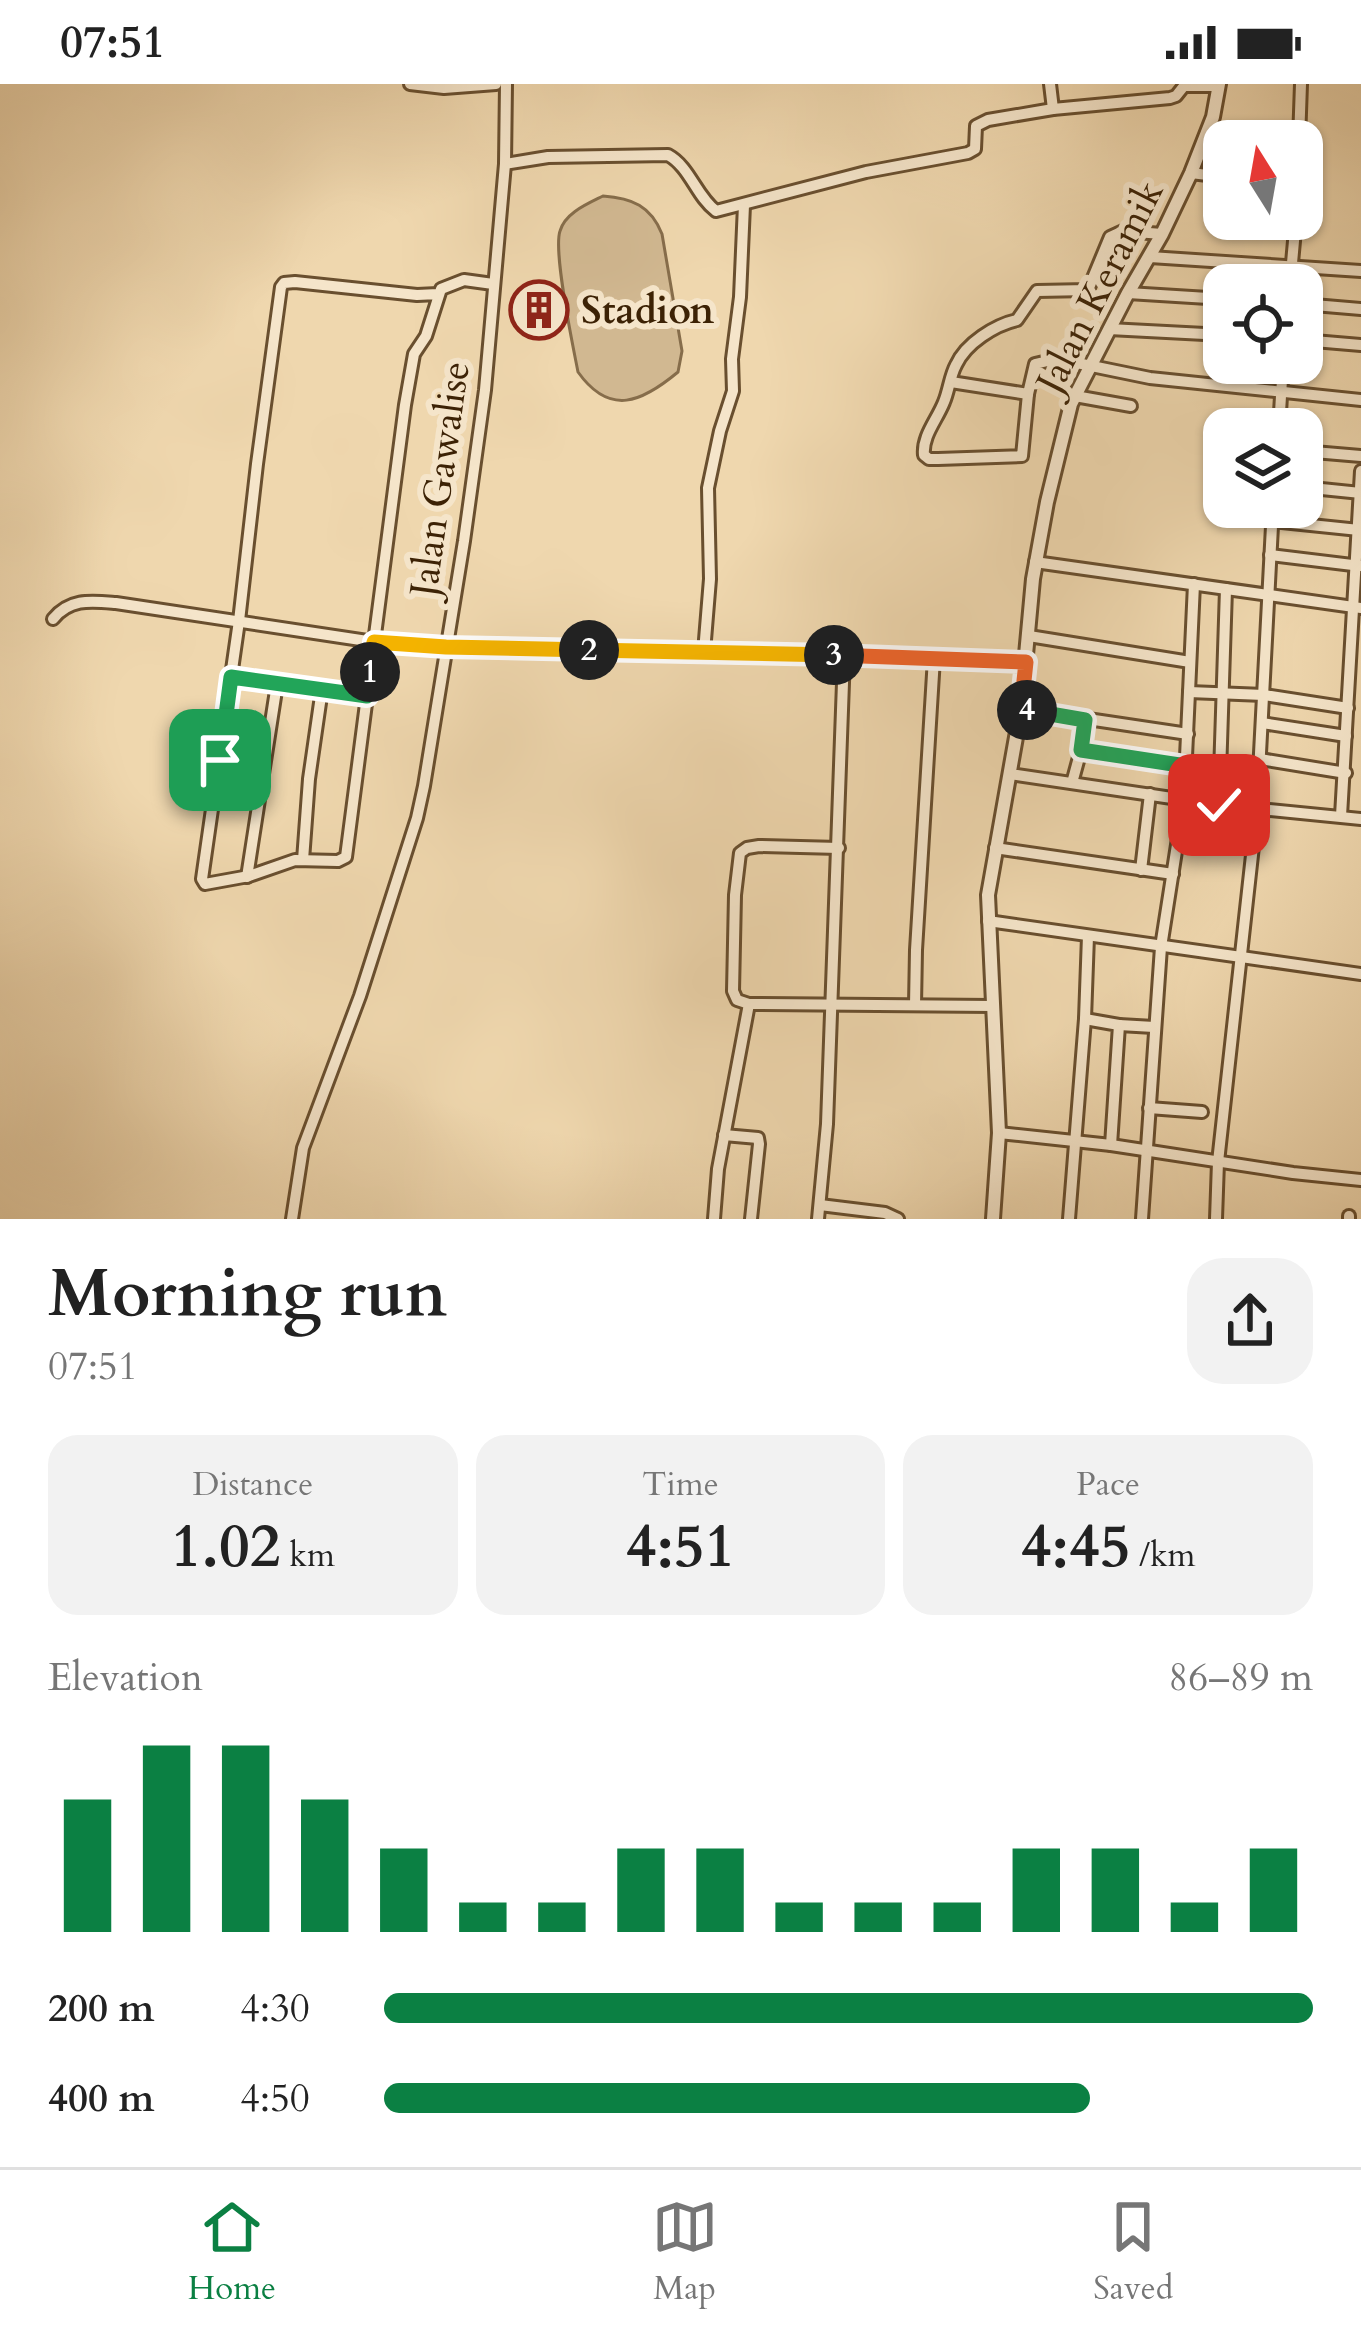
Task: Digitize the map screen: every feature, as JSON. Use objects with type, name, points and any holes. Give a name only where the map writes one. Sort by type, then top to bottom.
[{"type":"street","points":[[410,84],[444,88],[496,84]]},
{"type":"street","name":"Jalan Gawalise","points":[[292,1219],[305,1141],[360,996],[417,818],[485,389],[505,164],[506,84]]},
{"type":"street","points":[[1051,84],[1053,109]]},
{"type":"street","points":[[1300,120],[1301,84]]},
{"type":"street","points":[[505,164],[584,154],[668,155],[679,162],[714,210],[866,172],[968,153],[975,148],[978,124],[1053,109],[1170,98],[1184,86],[1219,85]]},
{"type":"street","name":"Jalan Keramik","points":[[993,1219],[999,1133],[990,879],[1021,709],[1035,562],[1075,396],[1191,173],[1213,117],[1219,85]]},
{"type":"street","points":[[1191,173],[1203,174]]},
{"type":"street","points":[[704,652],[710,579],[708,488],[733,391],[744,205]]},
{"type":"street","points":[[1162,234],[1123,231],[1110,237],[1088,290],[1034,292],[1017,320],[996,326],[961,357],[924,443],[923,452],[929,459],[1022,456],[1035,364],[1052,360],[1150,378],[1361,400]]},
{"type":"street","points":[[1150,257],[1260,264]]},
{"type":"street","points":[[1323,268],[1361,271]]},
{"type":"street","points":[[438,293],[283,284],[202,879],[208,885],[303,860],[346,857],[412,362],[426,336],[438,293],[446,285],[459,280],[493,284]]},
{"type":"street","points":[[1128,292],[1203,297]]},
{"type":"street","points":[[1323,306],[1361,309]]},
{"type":"street","points":[[1109,329],[1203,334]]},
{"type":"street","points":[[1323,342],[1361,346]]},
{"type":"street","points":[[951,382],[1028,394]]},
{"type":"street","points":[[1281,408],[1282,384]]},
{"type":"street","points":[[1075,396],[1131,406]]},
{"type":"street","points":[[1323,453],[1361,456]]},
{"type":"street","points":[[1341,816],[1361,471]]},
{"type":"street","points":[[1323,490],[1360,493]]},
{"type":"street","points":[[1323,526],[1359,530]]},
{"type":"street","points":[[1216,1219],[1218,1162],[1257,810],[1272,528]]},
{"type":"street","points":[[1270,555],[1358,566]]},
{"type":"street","points":[[1035,562],[1356,607]]},
{"type":"street","points":[[1142,1219],[1161,947],[1184,800],[1194,584]]},
{"type":"street","points":[[1219,805],[1226,590]]},
{"type":"street","points":[[53,619],[66,605],[85,601],[374,642],[446,647],[1026,662]]},
{"type":"street","points":[[1029,636],[1190,662]]},
{"type":"street","points":[[844,655],[839,848],[819,1212],[885,1213],[898,1219]]},
{"type":"street","points":[[915,1005],[934,658]]},
{"type":"street","points":[[231,677],[367,696]]},
{"type":"street","points":[[247,877],[277,683]]},
{"type":"street","points":[[303,860],[322,689]]},
{"type":"street","points":[[1189,692],[1264,695],[1348,708]]},
{"type":"street","points":[[1021,709],[1188,734]]},
{"type":"street","points":[[1072,783],[1085,720]]},
{"type":"street","points":[[1262,723],[1346,736]]},
{"type":"street","points":[[1081,750],[1186,766]]},
{"type":"street","points":[[1260,759],[1346,773]]},
{"type":"street","points":[[1010,774],[1361,820]]},
{"type":"street","points":[[1141,870],[1150,794]]},
{"type":"street","points":[[839,848],[759,846],[740,853],[735,895],[737,1000],[749,1004],[993,1006]]},
{"type":"street","points":[[995,848],[1173,874]]},
{"type":"street","points":[[988,921],[1361,974]]},
{"type":"street","points":[[1069,1219],[1088,936]]},
{"type":"street","points":[[714,1219],[724,1135],[749,1004]]},
{"type":"street","points":[[1084,1019],[1154,1027]]},
{"type":"street","points":[[1111,1144],[1119,1025]]},
{"type":"street","points":[[1149,1108],[1202,1112]]},
{"type":"street","points":[[999,1133],[1361,1180]]},
{"type":"street","points":[[724,1135],[758,1138],[751,1219]]},
{"type":"shaded area","points":[[603,196],[639,205],[657,224],[682,351],[678,372],[652,391],[626,400],[602,395],[578,372],[561,278],[563,225],[577,210]]},
{"type":"place","name":"Stadion","points":[[539,310]]},
{"type":"route","points":[[220,760],[231,677],[367,696],[374,642],[1026,662],[1021,709],[1085,720],[1081,750],[1186,766],[1184,800],[1219,805]]}]
